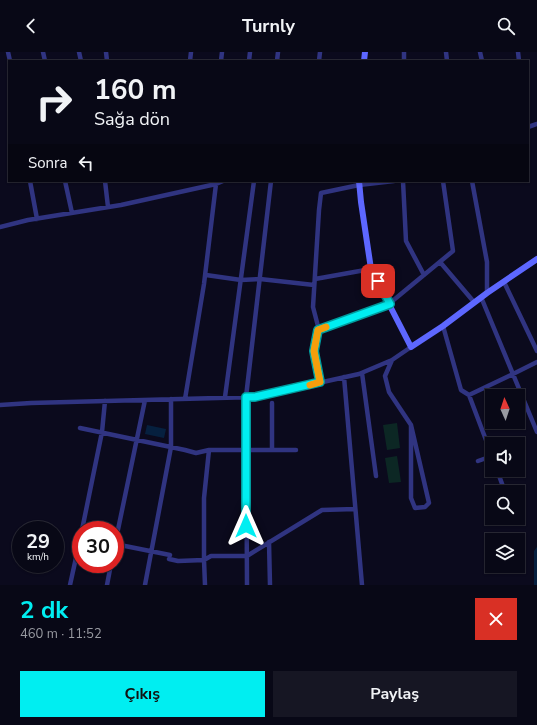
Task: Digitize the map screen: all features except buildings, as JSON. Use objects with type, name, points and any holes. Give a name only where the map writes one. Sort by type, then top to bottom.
[{"type":"street","points":[[30,182],[37,219]]},
{"type":"street","points":[[66,182],[72,213]]},
{"type":"street","points":[[105,182],[108,207]]},
{"type":"street","points":[[0,227],[108,207],[221,182]]},
{"type":"street","points":[[225,397],[254,182]]},
{"type":"street","points":[[247,585],[246,397],[272,182]]},
{"type":"street","points":[[320,382],[314,351],[318,330],[313,307],[321,193],[359,183],[376,182]]},
{"type":"street","points":[[403,182],[406,241],[424,275]]},
{"type":"street","points":[[318,330],[390,304],[453,251],[443,182]]},
{"type":"street","points":[[472,182],[487,262],[487,293]]},
{"type":"street","points":[[359,183],[371,269],[411,347]]},
{"type":"street","points":[[185,398],[206,275],[216,184]]},
{"type":"street","points":[[0,405],[255,397],[359,374],[392,360],[443,326],[481,297],[537,259]]},
{"type":"street","points":[[440,262],[474,302]]},
{"type":"street","points":[[315,279],[371,269]]},
{"type":"street","points":[[206,275],[241,280],[260,279],[314,285]]},
{"type":"street","points":[[504,282],[537,351]]},
{"type":"street","points":[[481,297],[537,432]]},
{"type":"street","points":[[443,326],[460,390],[469,395],[492,456],[478,461]]},
{"type":"street","points":[[392,360],[385,376],[389,392],[411,425],[429,503],[425,508],[415,508],[410,498],[411,425]]},
{"type":"street","points":[[469,395],[537,362]]},
{"type":"street","points":[[362,372],[376,476]]},
{"type":"street","points":[[344,378],[362,585]]},
{"type":"street","points":[[145,585],[171,447],[171,399]]},
{"type":"street","points":[[120,521],[145,400]]},
{"type":"street","points":[[84,521],[102,432],[105,401]]},
{"type":"street","points":[[272,402],[272,450]]},
{"type":"street","points":[[80,428],[196,453],[209,450],[296,450]]},
{"type":"street","points":[[205,585],[204,498],[209,450]]},
{"type":"street","points":[[124,546],[151,551],[178,561],[204,560],[211,556],[247,556],[322,510],[355,509]]},
{"type":"street","points":[[269,542],[270,585]]},
{"type":"street","points":[[70,585],[73,573]]},
{"type":"street","points":[[107,585],[109,573]]},
{"type":"green space","points":[[397,423],[400,448],[387,450],[383,425]]},
{"type":"green space","points":[[397,456],[401,482],[389,483],[385,458]]},
{"type":"water","points":[[147,425],[166,429],[164,438],[145,434]]},
{"type":"water","points":[[537,547],[537,585],[534,585],[534,551]]},
{"type":"slow traffic","points":[[310,385],[320,382],[314,351],[318,330],[326,327]]},
{"type":"route","points":[[246,526],[246,397],[255,397],[320,382],[314,351],[318,330],[390,304],[378,281]]}]
